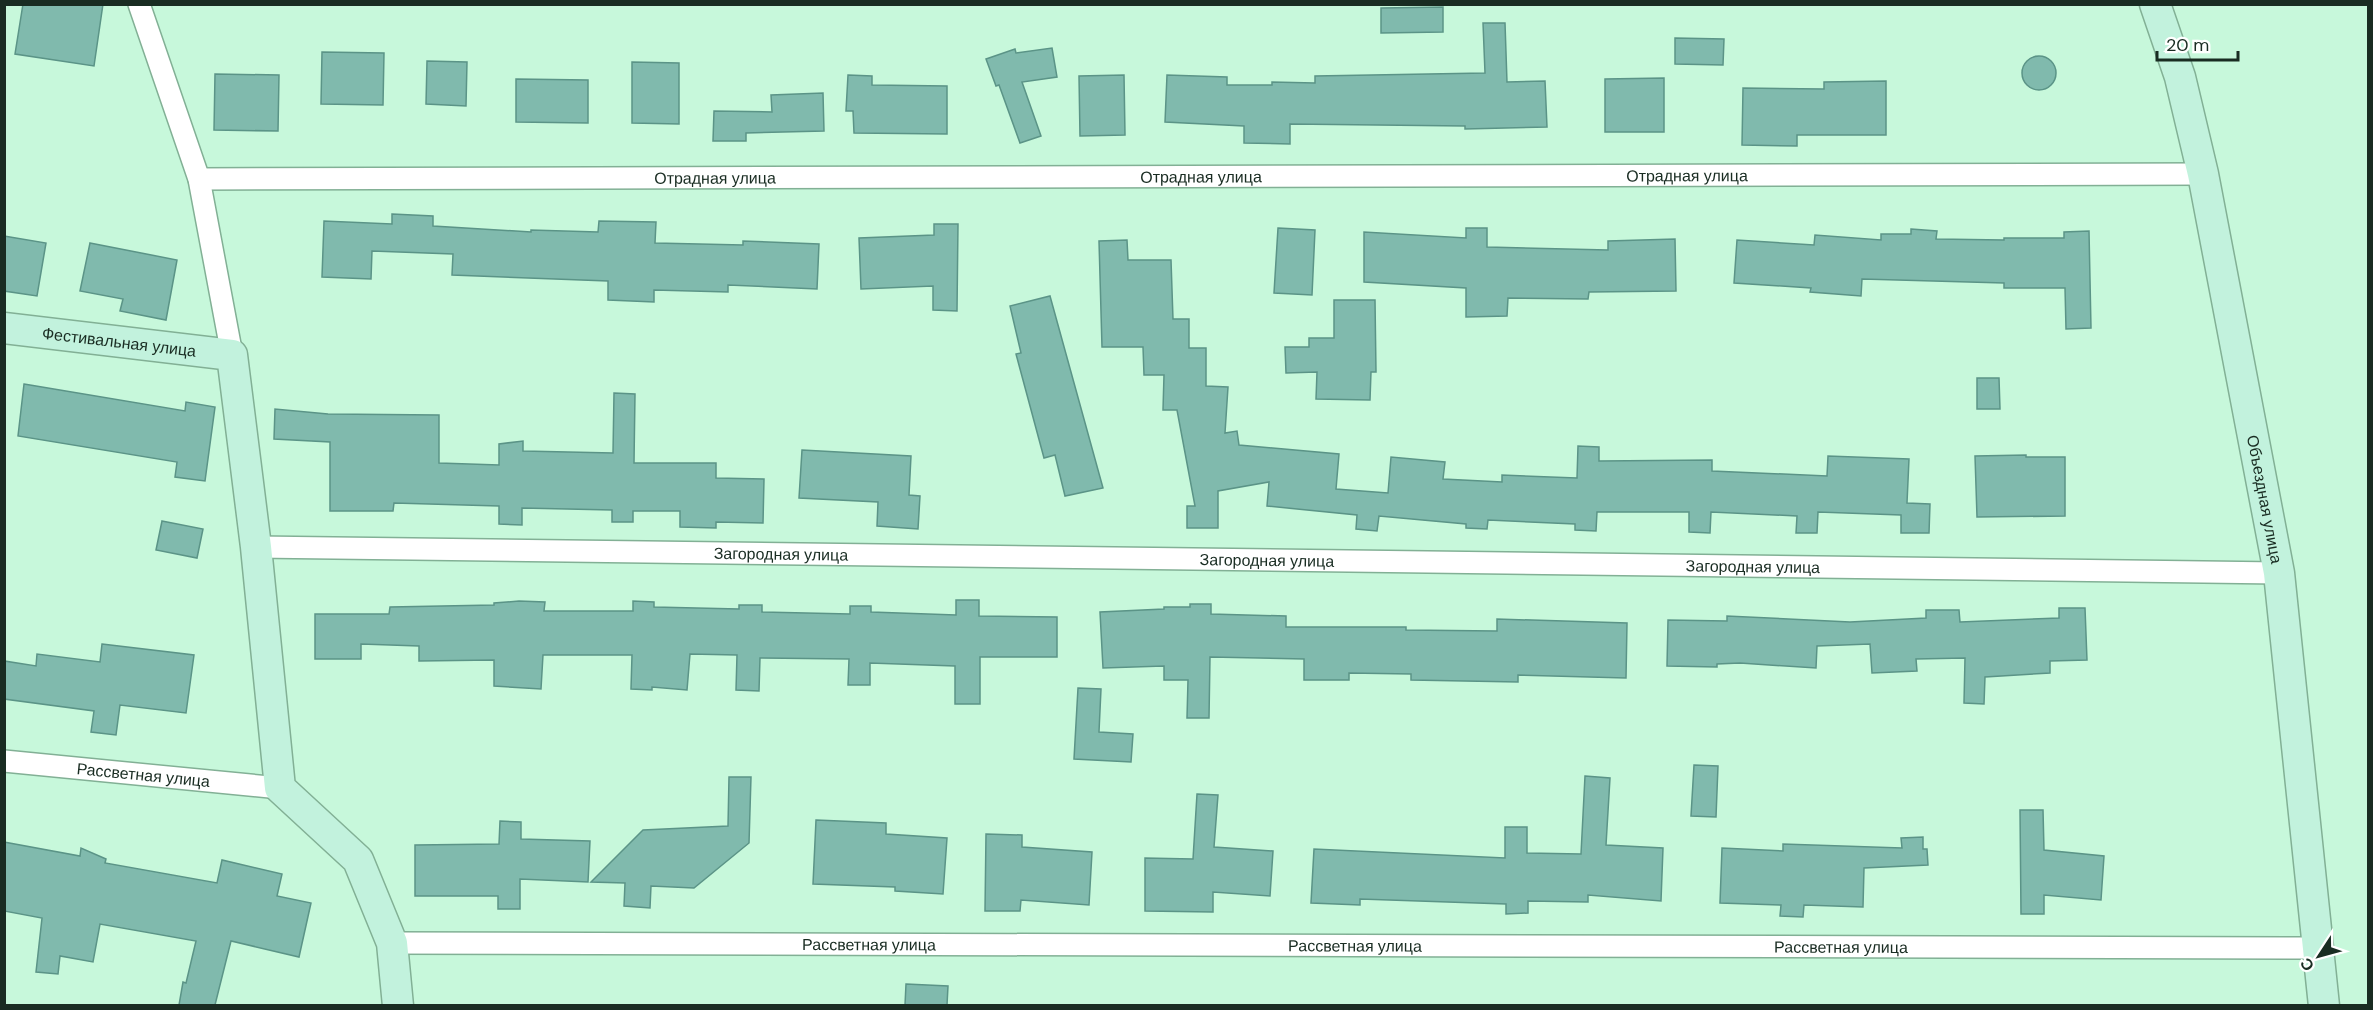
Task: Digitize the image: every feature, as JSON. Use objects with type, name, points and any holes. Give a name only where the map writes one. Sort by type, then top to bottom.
[{"type":"main road","name":"Объездная улица","points":[[2155,4],[2180,77],[2203,174],[2279,573],[2324,1005]]},
{"type":"main road","name":"Фестивальная улица","points":[[4,328],[232,355]]},
{"type":"main road","points":[[232,355],[256,547],[280,789],[358,860],[392,943],[398,1005]]},
{"type":"street","points":[[139,4],[199,179],[232,355]]},
{"type":"street","name":"Отрадная улица","points":[[199,179],[2203,174]]},
{"type":"street","name":"Загородная улица","points":[[256,547],[2279,573]]},
{"type":"street","name":"Рассветная улица","points":[[4,760],[280,789]]},
{"type":"street","name":"Рассветная улица","points":[[392,943],[2318,948]]},
{"type":"building","points":[[23,4],[103,4],[94,66],[15,54]]},
{"type":"building","points":[[1443,7],[1443,32],[1381,33],[1381,8]]},
{"type":"building","points":[[1483,23],[1505,23],[1507,82],[1545,81],[1547,127],[1465,129],[1465,126],[1290,124],[1290,144],[1244,143],[1244,126],[1165,122],[1167,75],[1227,77],[1227,85],[1272,85],[1272,82],[1315,83],[1315,76],[1485,73]]},
{"type":"building","points":[[1675,38],[1724,39],[1723,65],[1675,64]]},
{"type":"building","points":[[1052,48],[1057,77],[1022,82],[1041,136],[1020,143],[999,85],[996,86],[986,59],[1015,49],[1016,53]]},
{"type":"building","points":[[322,52],[384,53],[383,105],[321,104]]},
{"type":"building","points":[[2039,56],[2051,61],[2056,73],[2051,85],[2039,90],[2027,85],[2022,73],[2027,61]]},
{"type":"building","points":[[427,61],[467,62],[466,106],[426,104]]},
{"type":"building","points":[[632,62],[679,63],[679,124],[632,123]]},
{"type":"building","points":[[215,74],[279,75],[278,131],[214,130]]},
{"type":"building","points":[[848,75],[872,76],[872,85],[947,86],[947,134],[854,133],[853,111],[846,111]]},
{"type":"building","points":[[1124,75],[1125,135],[1080,136],[1079,76]]},
{"type":"building","points":[[1664,78],[1664,132],[1605,132],[1605,79]]},
{"type":"building","points":[[516,79],[588,80],[588,123],[516,122]]},
{"type":"building","points":[[1886,81],[1886,135],[1797,135],[1797,146],[1742,145],[1743,88],[1824,89],[1824,82]]},
{"type":"building","points":[[823,93],[824,131],[746,133],[746,141],[713,141],[714,111],[772,112],[771,95]]},
{"type":"building","points":[[392,214],[433,216],[433,226],[531,232],[531,230],[598,232],[599,221],[656,222],[655,243],[743,245],[743,241],[819,244],[817,289],[728,285],[728,292],[654,290],[654,302],[608,300],[608,281],[452,275],[453,254],[372,251],[371,279],[322,277],[324,221],[392,224]]},
{"type":"building","points":[[934,224],[958,224],[957,311],[933,310],[933,286],[861,289],[859,238],[934,235]]},
{"type":"building","points":[[1278,228],[1315,230],[1312,295],[1274,293]]},
{"type":"building","points":[[1466,228],[1487,228],[1487,247],[1608,250],[1608,241],[1675,239],[1676,291],[1589,292],[1588,299],[1508,298],[1507,316],[1466,317],[1466,288],[1364,282],[1364,232],[1466,238]]},
{"type":"building","points":[[1911,229],[1937,231],[1936,239],[2004,240],[2004,238],[2064,238],[2064,232],[2089,231],[2091,328],[2066,329],[2065,288],[2004,288],[2004,283],[1862,279],[1861,296],[1810,292],[1811,288],[1734,283],[1737,240],[1814,245],[1815,235],[1881,240],[1881,234],[1911,234]]},
{"type":"building","points":[[4,236],[46,243],[37,296],[4,291]]},
{"type":"building","points":[[1127,240],[1128,260],[1171,260],[1173,319],[1189,319],[1189,348],[1206,348],[1206,386],[1228,387],[1225,433],[1237,431],[1239,445],[1339,454],[1336,489],[1388,493],[1391,457],[1445,462],[1443,479],[1502,482],[1502,475],[1577,478],[1578,446],[1599,447],[1599,461],[1712,460],[1712,471],[1827,476],[1828,456],[1909,459],[1907,503],[1930,504],[1929,533],[1901,533],[1901,515],[1818,512],[1817,533],[1796,533],[1797,516],[1711,512],[1710,533],[1689,532],[1689,512],[1597,512],[1596,531],[1575,530],[1575,524],[1488,520],[1487,529],[1466,528],[1466,524],[1379,516],[1377,531],[1356,529],[1357,515],[1267,506],[1269,482],[1218,491],[1218,528],[1187,528],[1187,506],[1195,506],[1177,410],[1163,410],[1164,375],[1144,375],[1143,347],[1102,347],[1099,241]]},
{"type":"building","points":[[90,243],[177,260],[166,320],[120,311],[123,299],[80,291]]},
{"type":"building","points":[[1050,296],[1103,488],[1065,496],[1055,455],[1044,458],[1016,354],[1021,353],[1010,306]]},
{"type":"building","points":[[1334,300],[1375,300],[1376,372],[1371,372],[1370,400],[1316,399],[1317,372],[1286,373],[1285,347],[1309,347],[1309,338],[1334,338]]},
{"type":"building","points":[[1977,378],[1999,378],[2000,409],[1977,409]]},
{"type":"building","points":[[24,384],[185,411],[186,402],[215,407],[205,481],[175,477],[177,462],[18,436]]},
{"type":"building","points":[[614,393],[635,394],[634,463],[716,463],[716,478],[764,479],[763,523],[716,522],[716,528],[680,527],[680,511],[633,511],[633,522],[612,522],[612,510],[522,508],[522,525],[499,524],[499,506],[394,503],[393,511],[330,511],[330,442],[274,439],[275,409],[328,414],[439,415],[439,463],[499,465],[499,444],[523,441],[523,451],[613,453]]},
{"type":"building","points":[[802,450],[911,456],[909,495],[920,496],[918,529],[877,526],[878,502],[799,498]]},
{"type":"building","points":[[2026,455],[2026,457],[2065,457],[2065,516],[1977,517],[1975,456]]},
{"type":"building","points":[[162,521],[203,529],[197,558],[156,550]]},
{"type":"building","points":[[956,600],[979,600],[979,616],[1057,617],[1057,657],[980,657],[980,704],[955,704],[955,666],[870,663],[870,685],[848,685],[849,659],[760,658],[759,691],[736,690],[737,655],[690,654],[687,690],[652,687],[652,690],[631,689],[632,655],[543,655],[541,689],[494,686],[494,660],[419,661],[419,646],[361,644],[361,659],[315,659],[315,614],[389,614],[390,607],[494,605],[494,603],[519,601],[545,602],[544,611],[633,611],[633,601],[654,602],[654,607],[739,609],[739,605],[762,605],[762,612],[850,614],[850,606],[871,606],[871,612],[956,615]]},
{"type":"building","points":[[1190,604],[1211,604],[1211,614],[1286,616],[1286,627],[1406,627],[1406,630],[1497,631],[1497,619],[1627,623],[1626,678],[1518,675],[1518,682],[1411,680],[1411,674],[1349,673],[1349,680],[1304,680],[1304,659],[1210,657],[1209,718],[1187,718],[1188,680],[1164,680],[1164,666],[1103,668],[1100,612],[1190,607]]},
{"type":"building","points":[[2059,608],[2085,608],[2087,660],[2050,661],[2050,673],[1985,677],[1984,704],[1964,703],[1965,658],[1916,659],[1917,671],[1872,673],[1870,644],[1817,646],[1816,668],[1740,663],[1717,664],[1717,667],[1667,666],[1668,620],[1727,621],[1727,616],[1850,622],[1926,618],[1926,610],[1959,610],[1960,622],[2059,618]]},
{"type":"building","points":[[102,644],[194,655],[186,713],[120,705],[116,735],[91,732],[94,711],[4,699],[4,661],[36,666],[37,654],[100,662]]},
{"type":"building","points":[[1078,688],[1101,689],[1099,732],[1133,734],[1131,762],[1074,759]]},
{"type":"building","points":[[1694,765],[1718,766],[1716,817],[1691,816]]},
{"type":"building","points":[[1585,776],[1610,778],[1606,845],[1663,848],[1661,901],[1588,895],[1588,902],[1528,901],[1528,913],[1506,914],[1506,904],[1360,899],[1360,905],[1311,903],[1314,849],[1505,858],[1505,827],[1527,827],[1527,853],[1581,854]]},
{"type":"building","points":[[729,777],[751,777],[749,843],[694,888],[651,886],[650,908],[624,906],[625,883],[591,882],[643,830],[728,826]]},
{"type":"building","points":[[1197,794],[1218,795],[1214,847],[1273,851],[1270,896],[1213,892],[1213,912],[1145,911],[1145,858],[1193,859]]},
{"type":"building","points":[[2020,810],[2043,810],[2044,850],[2104,856],[2101,900],[2044,895],[2044,914],[2021,914]]},
{"type":"building","points":[[816,820],[886,823],[886,834],[947,838],[943,894],[895,891],[895,887],[813,884]]},
{"type":"building","points":[[500,821],[521,822],[521,839],[590,841],[588,882],[520,879],[520,909],[498,909],[498,896],[415,896],[415,845],[499,844]]},
{"type":"building","points":[[986,834],[1022,835],[1022,847],[1092,852],[1089,905],[1021,900],[1020,911],[985,911]]},
{"type":"building","points":[[1923,837],[1923,849],[1927,849],[1928,865],[1864,868],[1863,907],[1804,905],[1803,917],[1780,916],[1781,905],[1720,903],[1722,848],[1783,851],[1783,844],[1902,848],[1901,838]]},
{"type":"building","points":[[4,842],[80,856],[81,848],[106,859],[105,863],[217,883],[222,860],[282,874],[277,896],[311,903],[299,957],[231,941],[215,1005],[179,1005],[183,982],[186,983],[196,941],[100,924],[93,962],[60,956],[58,974],[36,972],[42,918],[4,911]]},
{"type":"building","points":[[906,984],[948,986],[947,1005],[905,1005]]}]
